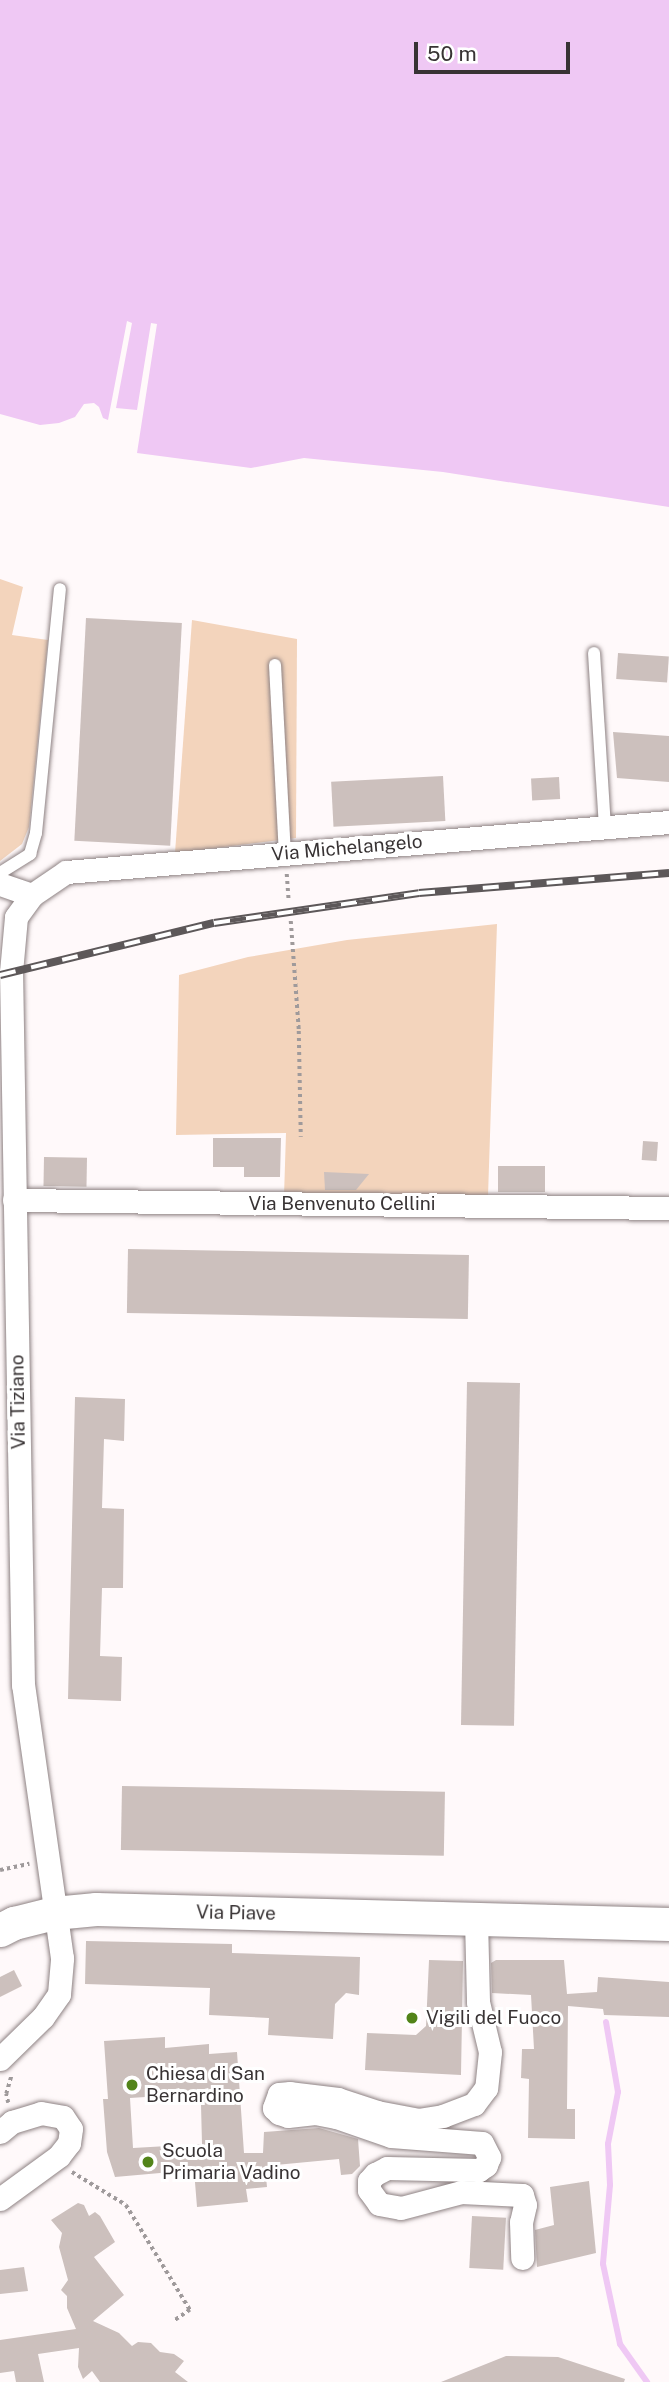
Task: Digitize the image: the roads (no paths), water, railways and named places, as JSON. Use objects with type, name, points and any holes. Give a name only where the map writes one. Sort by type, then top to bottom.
[{"type":"main road","name":"Via Piave","points":[[0,1930],[14,1923],[54,1913],[96,1909],[669,1923]]},
{"type":"street","name":"Via Michelangelo","points":[[32,895],[66,872],[669,822]]},
{"type":"street","points":[[0,884],[32,895]]},
{"type":"street","name":"Via Tiziano","points":[[0,2059],[43,2017],[59,1994],[62,1958],[23,1685],[10,1484],[9,1344],[14,1200],[10,972],[16,917],[32,895]]},
{"type":"street","name":"Via Benvenuto Cellini","points":[[14,1200],[669,1208]]},
{"type":"street","points":[[476,1919],[478,2002],[490,2052],[486,2088],[474,2104],[443,2116],[419,2120],[389,2115],[338,2099],[290,2093],[279,2094],[274,2108],[288,2116],[315,2113],[336,2117],[391,2136],[482,2143],[489,2157],[486,2165],[479,2171],[387,2168],[375,2174],[369,2181],[369,2190],[379,2204],[401,2208],[461,2192],[522,2195],[525,2205],[521,2222],[523,2258]]},
{"type":"street","points":[[0,2132],[12,2122],[41,2113],[63,2118],[71,2129],[69,2143],[62,2151],[0,2199]]},
{"type":"lane","points":[[0,873],[30,854],[36,833],[60,589]]},
{"type":"lane","points":[[594,653],[606,826]]},
{"type":"lane","points":[[275,665],[285,854]]},
{"type":"waterway","points":[[606,2022],[618,2092],[608,2144],[610,2185],[603,2264],[620,2344],[647,2382]]},
{"type":"railway","points":[[0,975],[214,923],[419,893],[669,873]]},
{"type":"place","name":"Vigili del Fuoco","points":[[412,2018]]},
{"type":"place","name":"Chiesa di San Bernardino","points":[[132,2085]]},
{"type":"place","name":"Scuola Primaria Vadino","points":[[148,2162]]}]
